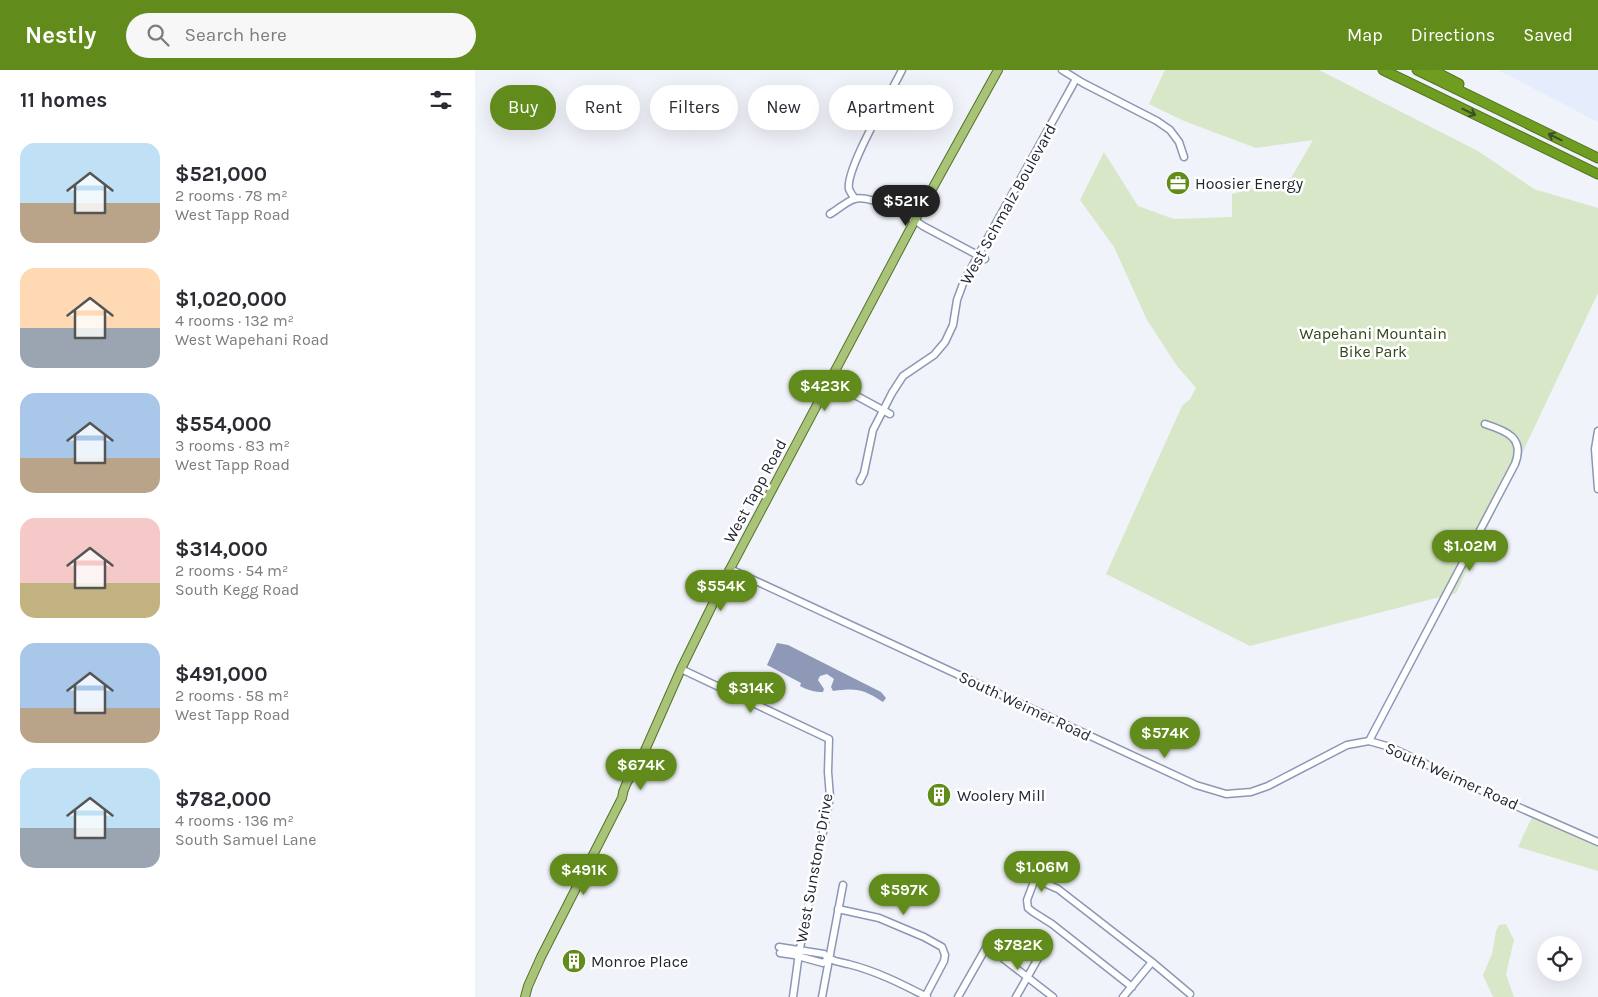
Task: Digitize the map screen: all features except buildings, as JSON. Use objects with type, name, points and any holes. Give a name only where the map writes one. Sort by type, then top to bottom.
[{"type":"highway","points":[[1374,70],[1425,90]]},
{"type":"highway","points":[[1383,70],[1598,174]]},
{"type":"highway","points":[[1417,70],[1598,158]]},
{"type":"highway","points":[[1432,70],[1470,90],[1512,116]]},
{"type":"main road","name":"West Tapp Road","points":[[520,997],[528,986],[622,798],[627,795],[681,669],[730,569],[915,220],[998,70]]},
{"type":"main road","name":"West Tapp Road","points":[[525,997],[528,986]]},
{"type":"street","points":[[855,199],[849,189],[858,157],[903,70]]},
{"type":"street","points":[[1062,70],[1157,121],[1170,130],[1179,142],[1184,157]]},
{"type":"street","name":"West Schmalz Boulevard","points":[[860,481],[864,473],[873,430],[892,392],[903,376],[934,355],[945,342],[953,326],[961,287],[982,257],[1076,79]]},
{"type":"street","points":[[830,214],[855,199],[875,201],[915,220],[982,257]]},
{"type":"street","points":[[829,381],[890,414]]},
{"type":"street","points":[[1369,741],[1519,454],[1517,442],[1507,432],[1485,424]]},
{"type":"street","points":[[1598,432],[1595,449],[1598,489]]},
{"type":"street","name":"South Weimer Road","points":[[730,569],[1196,785],[1213,791],[1233,794],[1260,789],[1347,745],[1359,741],[1369,741],[1390,747],[1598,842]]},
{"type":"street","name":"West Sunstone Drive","points":[[681,669],[829,739],[828,772],[830,798],[793,997]]},
{"type":"street","points":[[1132,987],[1052,924],[1028,908],[1027,900],[1035,879],[1058,889],[1190,994]]},
{"type":"street","points":[[822,997],[843,885]]},
{"type":"street","points":[[780,950],[824,954],[828,959],[857,966],[887,977],[926,997],[944,961],[945,955],[940,945],[879,918],[839,909]]},
{"type":"street","points":[[958,997],[987,946],[1053,997]]},
{"type":"street","points":[[1016,997],[1039,955]]},
{"type":"street","points":[[1123,997],[1152,962]]},
{"type":"shaded area","points":[[1498,70],[1598,70],[1598,122]]},
{"type":"green space","name":"Wapehani Mountain Bike Park","points":[[1165,70],[1319,70],[1478,151],[1534,189],[1598,208],[1598,293],[1456,593],[1250,646],[1106,574],[1182,406],[1190,399],[1196,388],[1177,366],[1147,320],[1114,247],[1080,200],[1104,152],[1138,206],[1174,219],[1232,217],[1232,194],[1291,178],[1313,140],[1256,148],[1184,121],[1149,104]]},
{"type":"green space","points":[[1532,817],[1598,846],[1598,871],[1518,847]]},
{"type":"green space","points":[[1506,924],[1514,940],[1506,974],[1514,997],[1493,997],[1483,975],[1492,954],[1496,931],[1499,925]]},
{"type":"water","points":[[777,643],[788,645],[881,692],[886,698],[883,702],[859,690],[833,691],[831,687],[834,679],[827,674],[820,676],[818,680],[824,689],[823,692],[817,692],[800,686],[801,683],[767,665]]},
{"type":"place","name":"Hoosier Energy","points":[[1178,183]]},
{"type":"place","name":"Woolery Mill","points":[[939,795]]},
{"type":"place","name":"Monroe Place","points":[[574,961]]}]
